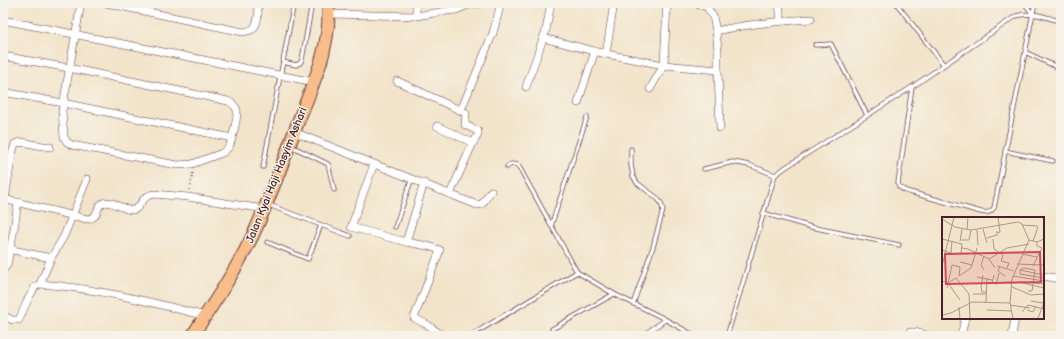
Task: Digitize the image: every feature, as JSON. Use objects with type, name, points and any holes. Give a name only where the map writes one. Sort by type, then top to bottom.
[{"type":"main road","name":"Jalan Kyai Haji Hasyim Ashari","points":[[192,336],[231,276],[265,207],[314,82],[325,46],[328,30],[329,8]]},
{"type":"street","points":[[3,56],[69,68],[228,101],[233,104],[237,114],[229,146],[222,154],[192,164],[177,165],[72,145],[67,142],[64,137],[62,111],[69,68],[81,3]]},
{"type":"street","points":[[106,3],[243,32],[254,28],[259,12],[256,3]]},
{"type":"street","points":[[416,3],[416,16]]},
{"type":"street","points":[[329,8],[416,16],[451,11],[468,5],[482,3]]},
{"type":"street","points":[[461,110],[493,33],[501,3]]},
{"type":"street","points":[[526,87],[546,30],[551,3]]},
{"type":"street","points":[[606,54],[614,3]]},
{"type":"street","points":[[650,89],[664,65],[667,3]]},
{"type":"street","points":[[778,3],[782,21]]},
{"type":"street","points":[[699,5],[706,6],[713,16],[716,31],[718,50],[720,128]]},
{"type":"street","points":[[716,31],[742,25],[811,19]]},
{"type":"street","points":[[3,20],[314,82]]},
{"type":"street","points":[[543,38],[595,52],[664,65],[718,70]]},
{"type":"street","points":[[578,103],[595,52]]},
{"type":"street","points":[[397,81],[466,113],[465,125],[478,131],[478,135],[450,194]]},
{"type":"street","points":[[3,92],[232,138]]},
{"type":"street","points":[[438,126],[473,143]]},
{"type":"street","points":[[294,132],[477,204],[482,204],[491,191]]},
{"type":"street","points":[[50,147],[25,142],[18,142],[15,144],[6,174],[4,199],[87,219],[92,219],[96,216],[100,205],[106,202],[127,210],[137,209],[149,194],[265,207]]},
{"type":"street","points":[[374,164],[351,227],[440,250],[414,318],[428,325],[443,336]]},
{"type":"street","points":[[3,315],[12,320],[19,320],[28,299],[35,287],[40,284],[51,258],[64,236],[87,179]]},
{"type":"street","points":[[406,242],[424,183]]},
{"type":"street","points":[[3,270],[7,265],[7,248],[18,202]]},
{"type":"street","points":[[7,248],[51,258]]},
{"type":"street","points":[[1044,276],[1061,279]]},
{"type":"street","points":[[40,284],[77,288],[150,302],[205,316]]},
{"type":"street","points":[[961,336],[965,319]]},
{"type":"street","points":[[1012,336],[1015,319]]},
{"type":"street","points":[[910,336],[910,332],[914,332],[930,336]]},
{"type":"lane","points":[[263,167],[294,3]]},
{"type":"lane","points":[[283,62],[296,64],[300,63],[302,60],[312,3]]},
{"type":"lane","points":[[896,3],[944,65]]},
{"type":"lane","points":[[1024,3],[1033,14]]},
{"type":"lane","points":[[912,87],[898,183],[899,187],[906,191],[974,210],[987,213],[991,212],[994,208],[1035,3]]},
{"type":"lane","points":[[727,336],[775,176],[786,167],[912,87],[1016,16],[1022,14],[1033,14],[1061,22]]},
{"type":"lane","points":[[815,45],[831,44],[868,115]]},
{"type":"lane","points":[[1025,52],[1061,69]]},
{"type":"lane","points":[[551,226],[587,117]]},
{"type":"lane","points":[[290,146],[328,164],[334,190]]},
{"type":"lane","points":[[630,150],[633,176],[637,183],[657,198],[663,210],[633,304]]},
{"type":"lane","points":[[1005,151],[1053,161]]},
{"type":"lane","points":[[704,169],[733,162],[749,165],[775,176]]},
{"type":"lane","points":[[508,167],[511,164],[518,165],[577,272],[614,294],[695,336]]},
{"type":"lane","points":[[395,227],[412,178]]},
{"type":"lane","points":[[265,207],[350,236]]},
{"type":"lane","points":[[763,213],[811,227],[899,245]]},
{"type":"lane","points":[[267,242],[308,259],[321,225]]},
{"type":"lane","points":[[470,336],[577,272]]},
{"type":"lane","points":[[552,329],[614,294]]},
{"type":"lane","points":[[642,336],[665,320]]},
{"type":"path","points":[[188,198],[193,172],[192,164]]}]
